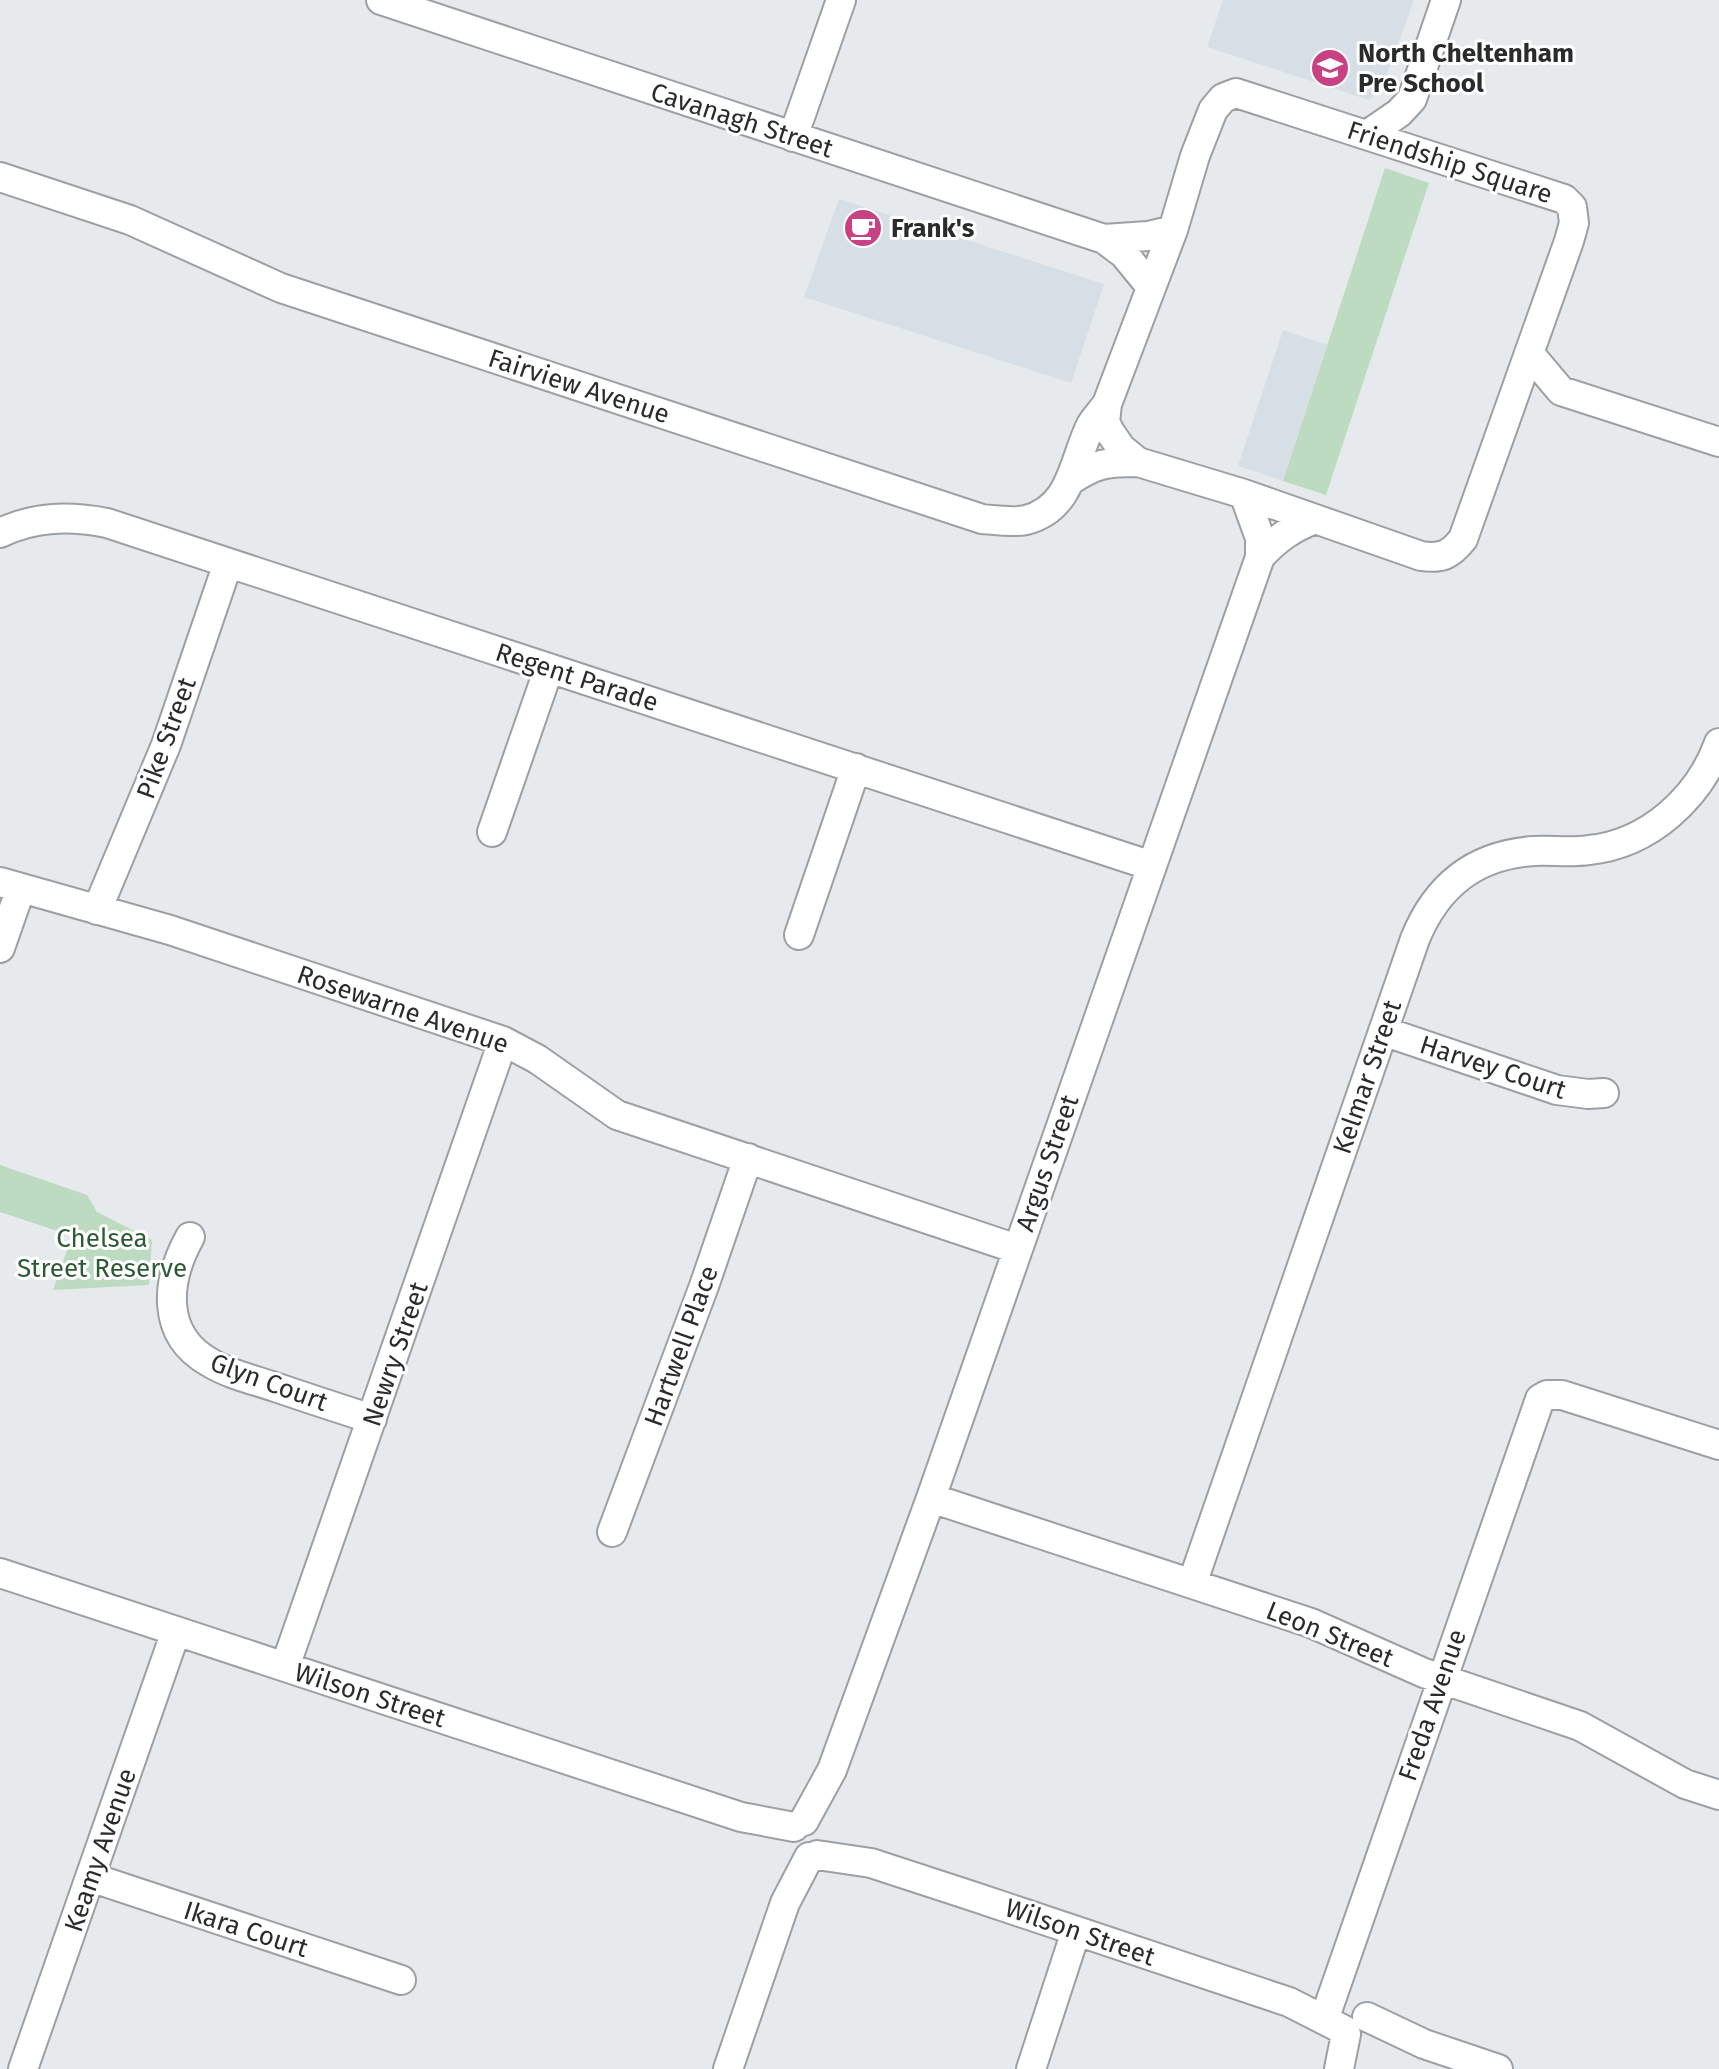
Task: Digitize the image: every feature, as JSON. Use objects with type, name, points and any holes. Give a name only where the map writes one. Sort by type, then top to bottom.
[{"type":"street","name":"Cavanagh Street","points":[[381,0],[1104,239],[1124,254],[1151,287]]},
{"type":"street","points":[[793,137],[841,0]]},
{"type":"street","points":[[1367,135],[1399,113],[1412,99],[1446,0]]},
{"type":"street","name":"Friendship Square","points":[[1231,94],[1249,96],[1367,135],[1564,199],[1575,215],[1572,232],[1463,539],[1452,553],[1438,559],[1138,462],[1121,448],[1105,422],[1107,404],[1173,230],[1195,156],[1213,110],[1231,94]]},
{"type":"street","points":[[1412,99],[1415,118],[1428,154]]},
{"type":"street","name":"Fairview Avenue","points":[[0,177],[130,220],[281,288],[969,515],[1005,521],[1027,520],[1043,514],[1056,502],[1071,480],[1092,424],[1107,404]]},
{"type":"street","name":"Cavanagh Street","points":[[1104,239],[1148,236],[1173,230]]},
{"type":"street","points":[[1529,353],[1561,391]]},
{"type":"street","points":[[1510,406],[1561,391],[1717,436]]},
{"type":"street","points":[[1071,480],[1090,467],[1138,462]]},
{"type":"street","name":"Argus Street","points":[[728,2069],[1260,557],[1260,538],[1244,494]]},
{"type":"street","name":"Regent Parade","points":[[0,533],[49,519],[85,519],[107,523],[1152,866]]},
{"type":"street","name":"Argus Street","points":[[1260,557],[1296,526],[1315,519]]},
{"type":"street","name":"Pike Street","points":[[97,910],[166,745],[228,563]]},
{"type":"street","points":[[492,832],[549,668]]},
{"type":"street","name":"Kelmar Street","points":[[1192,1584],[1383,1031],[1430,907],[1447,887],[1485,861],[1535,851],[1592,850],[1633,838],[1667,817],[1693,792],[1719,743]]},
{"type":"street","points":[[799,935],[856,768]]},
{"type":"street","points":[[0,948],[10,885]]},
{"type":"street","name":"Rosewarne Avenue","points":[[10,885],[170,930],[503,1041],[537,1059],[617,1115],[1017,1249]]},
{"type":"street","name":"Harvey Court","points":[[1383,1031],[1557,1090],[1604,1093]]},
{"type":"street","name":"Newry Street","points":[[285,1667],[503,1041]]},
{"type":"street","name":"Hartwell Place","points":[[612,1532],[748,1158]]},
{"type":"street","name":"Glyn Court","points":[[190,1237],[175,1269],[171,1299],[179,1332],[199,1356],[227,1371],[372,1419]]},
{"type":"street","name":"Freda Avenue","points":[[1342,2069],[1348,2025],[1441,1679],[1540,1399],[1547,1395],[1562,1395],[1719,1445]]},
{"type":"street","name":"Leon Street","points":[[931,1498],[1311,1623],[1441,1679],[1580,1726],[1685,1784],[1719,1795]]},
{"type":"street","name":"Wilson Street","points":[[0,1573],[741,1817],[1289,2002],[1348,2025],[1424,2044],[1498,2069]]},
{"type":"street","name":"Keamy Avenue","points":[[23,2069],[176,1631]]},
{"type":"street","name":"Ikara Court","points":[[90,1877],[401,1980]]},
{"type":"street","points":[[1031,2069],[1076,1931]]},
{"type":"shaded area","name":"North Cheltenham Pre School","points":[[1223,0],[1414,0],[1382,88],[1369,100],[1207,47]]},
{"type":"shaded area","points":[[839,199],[1104,284],[1071,383],[804,297]]},
{"type":"shaded area","points":[[1283,330],[1327,345],[1283,481],[1238,466]]},
{"type":"green space","points":[[1385,168],[1429,183],[1326,495],[1283,481]]},
{"type":"green space","name":"Chelsea Street Reserve","points":[[0,1165],[87,1195],[97,1212],[152,1240],[149,1285],[53,1290],[72,1236],[0,1212]]},
{"type":"place","name":"North Cheltenham Pre School","points":[[1330,68]]},
{"type":"place","name":"Frank's","points":[[863,228]]}]
